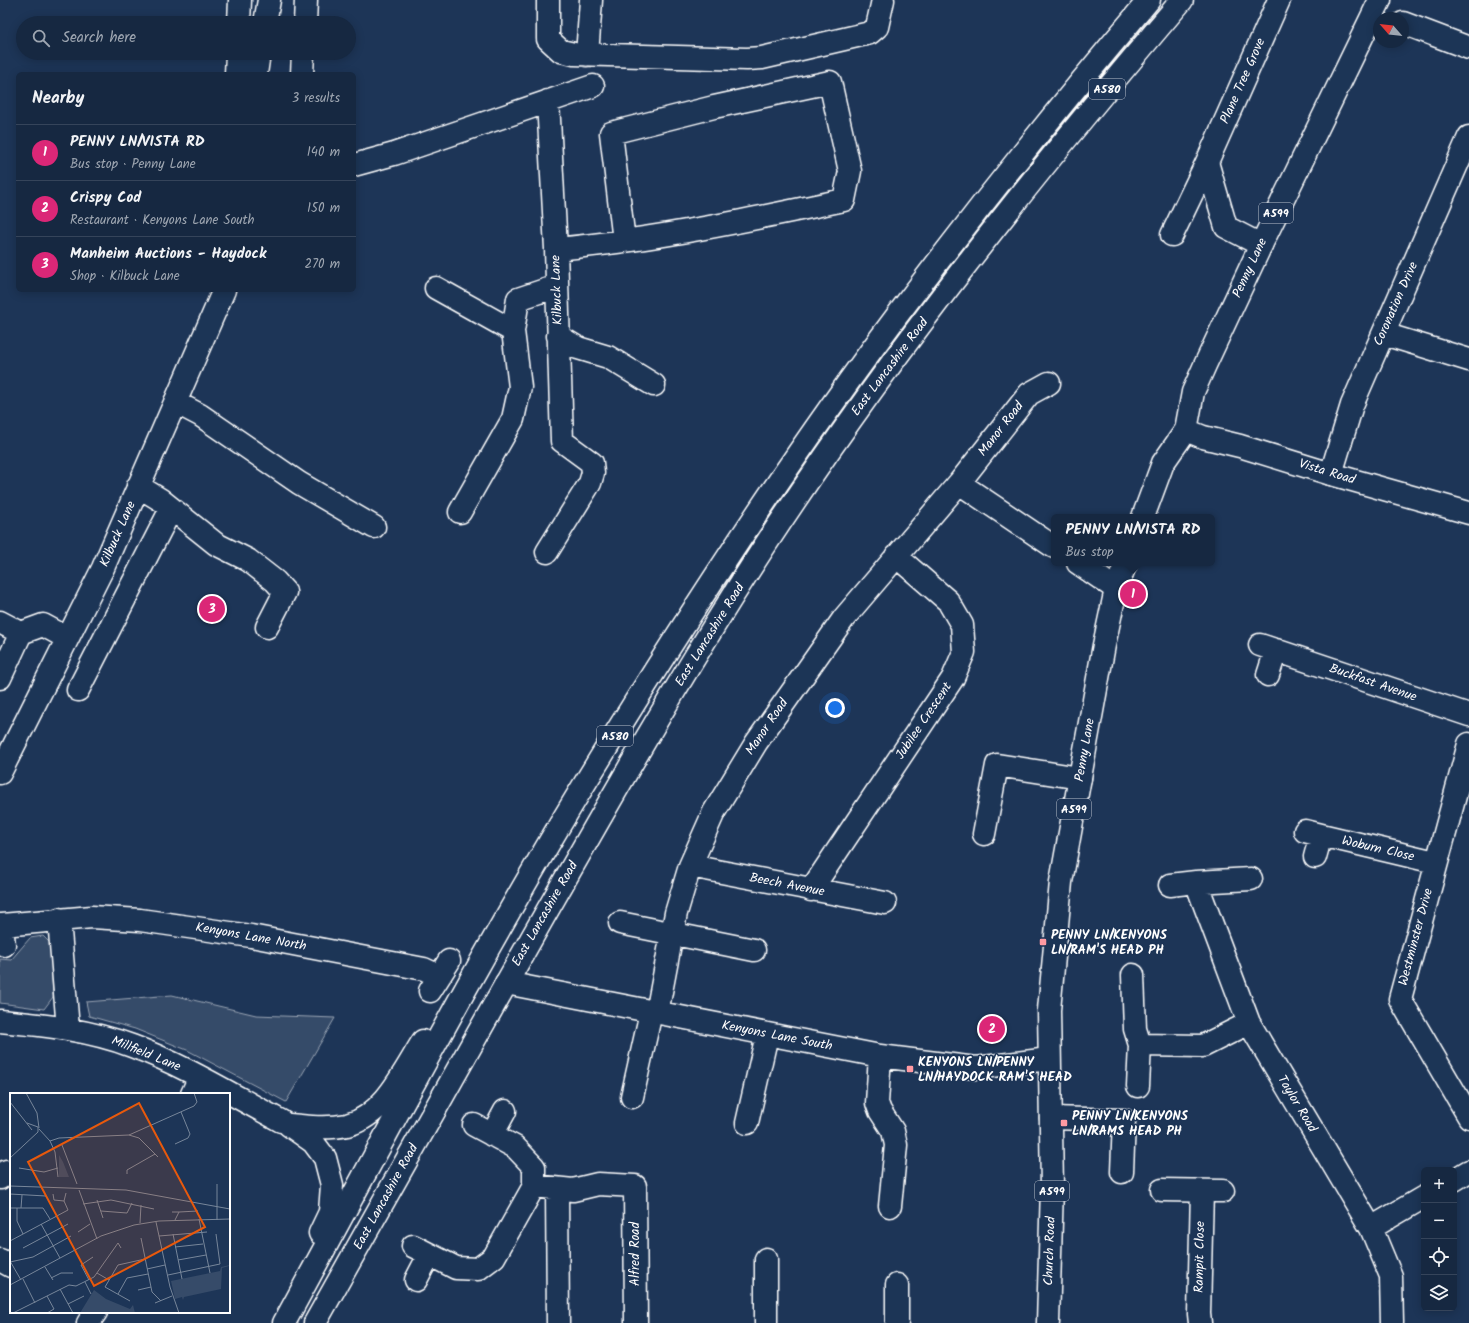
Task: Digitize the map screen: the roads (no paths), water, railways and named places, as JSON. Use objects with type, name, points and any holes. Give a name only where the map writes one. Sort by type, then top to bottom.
[{"type":"main road","points":[[239,16],[240,0]]},
{"type":"main road","points":[[266,16],[269,0]]},
{"type":"main road","points":[[305,16],[306,0]]},
{"type":"main road","points":[[548,0],[548,39],[561,52],[587,55],[747,59],[762,58],[870,33],[877,27],[883,0]]},
{"type":"main road","points":[[587,55],[591,0]]},
{"type":"main road","name":"East Lancashire Road","points":[[284,1323],[508,914],[581,790],[651,677],[815,430],[896,318],[999,182],[1149,0]]},
{"type":"main road","name":"East Lancashire Road","points":[[315,1323],[598,820],[674,692],[767,544],[850,421],[1008,210],[1182,0]]},
{"type":"main road","name":"Plane Tree Grove","points":[[1172,235],[1207,162],[1279,0]]},
{"type":"main road","name":"Penny Lane","points":[[1144,514],[1163,463],[1186,430],[1193,392],[1261,245],[1381,10]]},
{"type":"main road","points":[[1409,25],[1469,48]]},
{"type":"main road","points":[[236,72],[237,60]]},
{"type":"main road","points":[[256,72],[259,60]]},
{"type":"main road","points":[[302,72],[303,60]]},
{"type":"main road","points":[[556,249],[624,241],[674,234],[844,200],[850,171],[830,82],[714,107],[610,133],[624,241]]},
{"type":"main road","points":[[356,164],[394,154],[593,86]]},
{"type":"main road","name":"Kilbuck Lane","points":[[547,552],[590,483],[593,474],[592,462],[562,441],[556,249],[548,101]]},
{"type":"main road","name":"Coronation Drive","points":[[1331,474],[1352,405],[1469,137]]},
{"type":"main road","points":[[1207,162],[1226,227],[1261,245]]},
{"type":"main road","points":[[460,512],[513,419],[520,387],[513,331],[518,299],[557,286]]},
{"type":"main road","points":[[436,288],[513,331]]},
{"type":"main road","name":"Kilbuck Lane","points":[[0,773],[103,568],[223,292]]},
{"type":"main road","points":[[1384,334],[1469,360]]},
{"type":"main road","points":[[558,336],[578,348],[608,357],[654,385]]},
{"type":"main road","name":"Manor Road","points":[[632,1098],[654,1012],[681,893],[690,866],[714,812],[756,743],[836,630],[896,556],[959,483],[1029,394],[1049,383]]},
{"type":"main road","points":[[175,402],[200,415],[299,483],[374,527]]},
{"type":"main road","name":"Vista Road","points":[[1186,430],[1203,437],[1240,446],[1331,474],[1469,513]]},
{"type":"main road","points":[[959,483],[1051,545]]},
{"type":"main road","points":[[138,486],[171,509],[216,544],[248,560],[275,581],[285,592],[268,627]]},
{"type":"main road","points":[[78,690],[171,509]]},
{"type":"main road","name":"Jubilee Crescent","points":[[811,890],[953,678],[964,652],[962,625],[948,601],[896,556]]},
{"type":"main road","points":[[1082,566],[1116,589]]},
{"type":"main road","name":"Penny Lane","points":[[1049,1059],[1049,1010],[1061,882],[1104,645],[1116,589],[1125,566]]},
{"type":"main road","points":[[0,622],[21,633]]},
{"type":"main road","points":[[0,678],[21,633],[43,625],[67,638]]},
{"type":"main road","name":"Buckfast Avenue","points":[[1268,675],[1268,648],[1469,715]]},
{"type":"main road","name":"Westminster Drive","points":[[1469,744],[1435,862],[1400,999],[1469,1116]]},
{"type":"main road","points":[[984,834],[997,765],[1080,778]]},
{"type":"main road","name":"Woburn Close","points":[[1315,857],[1313,833],[1435,862]]},
{"type":"main road","name":"Beech Avenue","points":[[690,866],[885,903]]},
{"type":"main road","points":[[1170,885],[1196,882],[1251,880]]},
{"type":"main road","name":"Taylor Road","points":[[1196,882],[1249,1023],[1371,1228],[1391,1276],[1392,1323]]},
{"type":"main road","points":[[285,1123],[333,1127],[348,1125],[374,1111],[386,1100],[508,914]]},
{"type":"main road","name":"Kenyons Lane North","points":[[2,932],[60,919],[92,917],[140,920],[251,936],[424,970],[439,976]]},
{"type":"main road","points":[[60,919],[68,1029]]},
{"type":"main road","points":[[620,923],[754,950]]},
{"type":"main road","points":[[1133,975],[1138,1037],[1138,1086]]},
{"type":"main road","name":"Kenyons Lane South","points":[[506,983],[880,1056],[976,1068],[1049,1059]]},
{"type":"main road","name":"Millfield Lane","points":[[0,1021],[68,1029],[131,1046],[196,1085],[215,1093]]},
{"type":"main road","points":[[1138,1037],[1203,1046],[1249,1023]]},
{"type":"main road","points":[[747,1123],[767,1035]]},
{"type":"main road","points":[[880,1056],[877,1103],[893,1131],[896,1145],[891,1207]]},
{"type":"main road","name":"Church Road","points":[[1048,1323],[1052,1118],[1049,1059]]},
{"type":"main road","name":"Millfield Lane","points":[[230,1100],[285,1123],[313,1142],[325,1158],[332,1185],[330,1212],[278,1323]]},
{"type":"main road","points":[[416,1280],[421,1250],[456,1268],[478,1269],[494,1257],[534,1186],[534,1167],[515,1147],[483,1130],[505,1112]]},
{"type":"main road","points":[[1052,1118],[1124,1120],[1122,1172]]},
{"type":"main road","points":[[0,1178],[6,1171],[10,1173]]},
{"type":"main road","points":[[1457,1178],[1469,1171]]},
{"type":"main road","name":"Alfred Road","points":[[557,1189],[573,1190],[598,1184],[635,1186],[636,1323]]},
{"type":"main road","points":[[534,1186],[557,1189],[558,1323]]},
{"type":"main road","points":[[1162,1190],[1223,1191]]},
{"type":"main road","name":"Rampit Close","points":[[1200,1323],[1202,1190]]},
{"type":"main road","points":[[1371,1228],[1421,1199]]},
{"type":"main road","points":[[766,1259],[766,1323]]},
{"type":"main road","points":[[0,1260],[10,1265]]},
{"type":"main road","points":[[897,1285],[897,1323]]},
{"type":"main road","points":[[88,1323],[95,1313]]},
{"type":"place","name":"PENNY LN/VISTA RD","points":[[1133,594]]},
{"type":"place","name":"Manheim Auctions - Haydock","points":[[212,609]]},
{"type":"place","name":"PENNY LN/KENYONS LN/RAM'S HEAD PH","points":[[1043,942]]},
{"type":"place","name":"Crispy Cod","points":[[992,1029]]},
{"type":"place","name":"KENYONS LN/PENNY LN/HAYDOCK RAM'S HEAD","points":[[910,1069]]},
{"type":"place","name":"PENNY LN/KENYONS LN/RAMS HEAD PH","points":[[1064,1123]]}]
